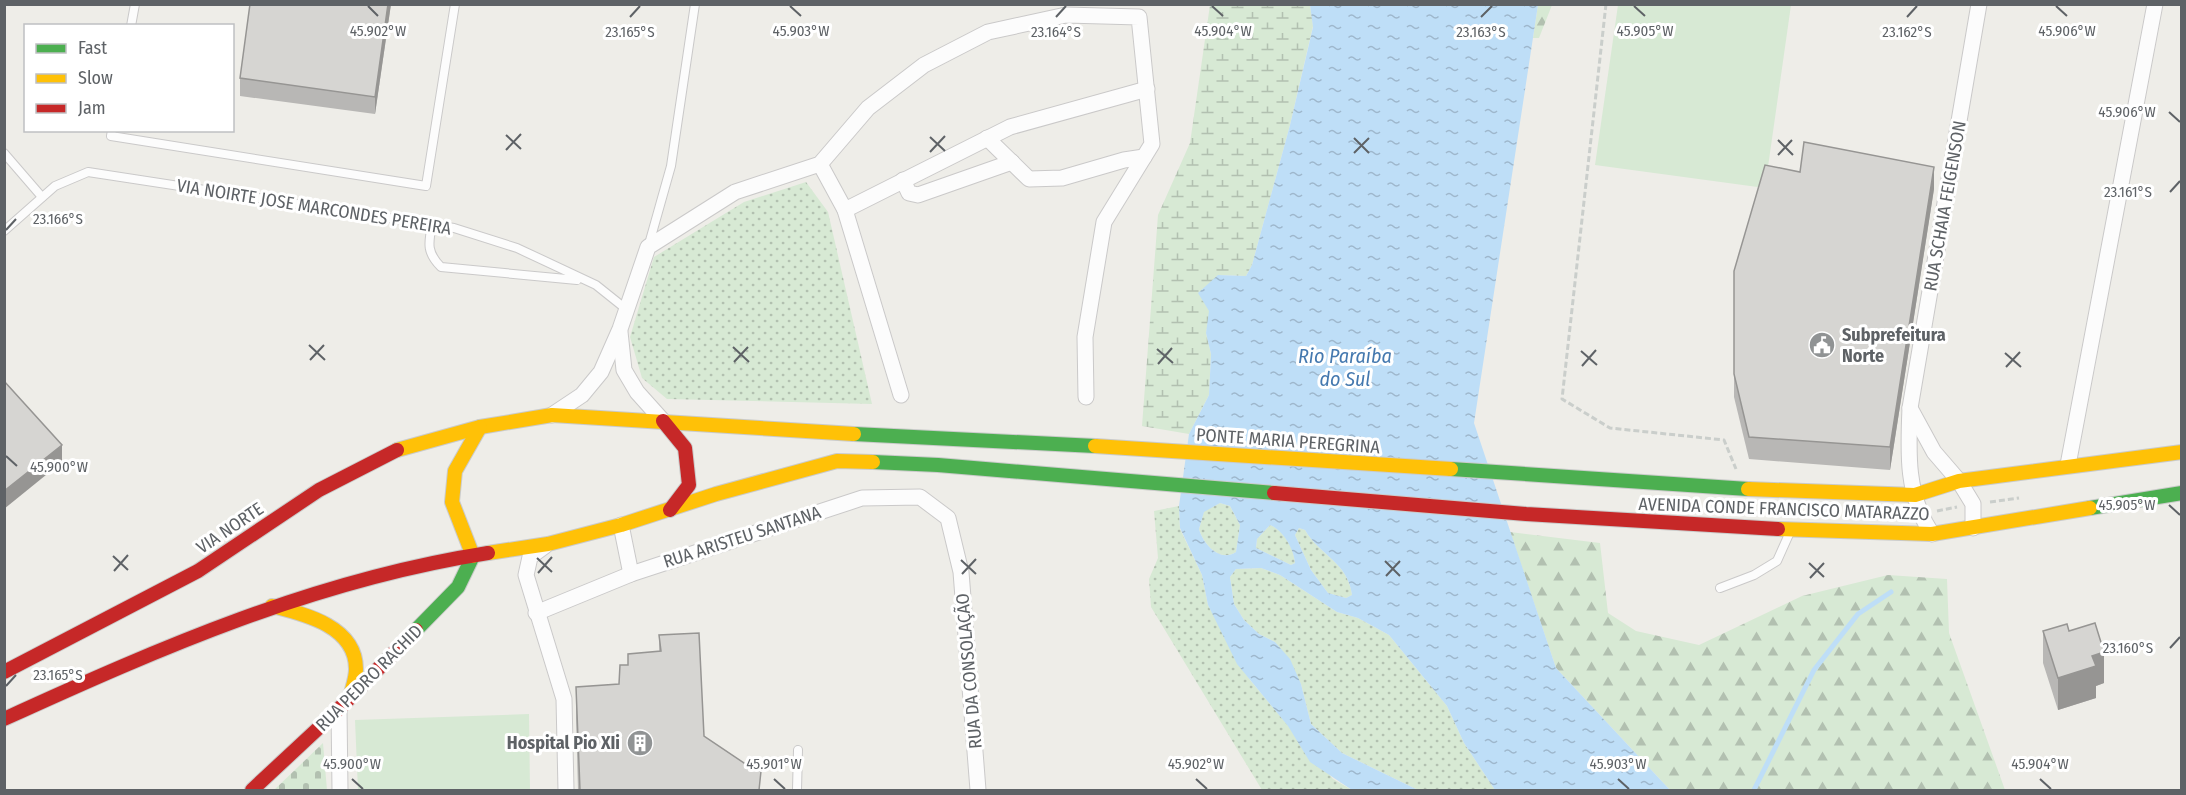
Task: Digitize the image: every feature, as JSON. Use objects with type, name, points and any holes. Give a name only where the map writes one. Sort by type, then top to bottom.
[{"type":"main road","name":"VIA NORTE","points":[[4,672],[198,571],[319,490],[399,449],[480,427],[552,415],[663,421]]},
{"type":"main road","name":"PONTE MARIA PEREGRINA","points":[[663,421],[943,439],[981,438],[1592,479]]},
{"type":"main road","points":[[4,719],[143,656],[272,606],[426,563],[548,544],[670,510],[689,485],[685,448],[663,421]]},
{"type":"main road","points":[[473,556],[452,502],[455,471],[480,427]]},
{"type":"main road","name":"AVENIDA CONDE FRANCISCO MATARAZZO","points":[[1592,479],[1745,489],[1915,495],[1959,481],[2181,452]]},
{"type":"main road","name":"AVENIDA CONDE FRANCISCO MATARAZZO","points":[[670,510],[716,494],[837,462],[938,465],[1526,514],[1791,530],[1932,534],[2181,493]]},
{"type":"main road","name":"RUA PEDRO RACHID","points":[[252,790],[344,704],[458,587],[473,556]]},
{"type":"main road","points":[[272,606],[321,618],[343,638],[357,666],[344,704]]},
{"type":"street","name":"RUA SCHAIA FEIGENSON","points":[[1932,534],[1919,514],[1908,458],[1910,408],[1979,4]]},
{"type":"street","points":[[2068,465],[2155,4]]},
{"type":"street","points":[[552,415],[582,395],[601,372],[620,329],[648,247],[735,192],[820,164],[868,108],[924,65],[988,32],[1066,15],[1139,17],[1152,144],[1104,222],[1085,337],[1086,397]]},
{"type":"street","points":[[844,210],[1010,127],[1147,89]]},
{"type":"street","points":[[987,138],[1029,179],[1062,178],[1124,160],[1144,157]]},
{"type":"street","points":[[903,180],[909,193],[918,195],[1012,162]]},
{"type":"street","points":[[820,164],[844,210],[901,395]]},
{"type":"street","points":[[620,329],[624,370],[637,392],[663,421]]},
{"type":"street","points":[[1910,408],[1934,452],[1959,481],[1973,504],[1973,528]]},
{"type":"street","name":"RUA ARISTEU SANTANA","points":[[536,613],[631,574],[862,498],[920,497],[948,518]]},
{"type":"street","name":"RUA DA CONSOLAÇÃO","points":[[948,518],[961,572],[978,790]]},
{"type":"street","points":[[621,525],[631,574]]},
{"type":"street","points":[[548,544],[530,557],[526,574],[564,699],[566,790]]},
{"type":"street","points":[[340,790],[344,704]]},
{"type":"lane","points":[[131,24],[135,4]]},
{"type":"lane","points":[[112,132],[111,136],[426,186],[455,4]]},
{"type":"lane","points":[[648,247],[671,166],[695,4]]},
{"type":"lane","points":[[4,153],[42,197]]},
{"type":"lane","name":"VIA NOIRTE JOSE MARCONDES PEREIRA","points":[[4,231],[55,186],[88,171],[454,228],[517,248],[596,285],[626,309]]},
{"type":"lane","points":[[432,225],[427,245],[432,258],[441,267],[585,280]]},
{"type":"lane","points":[[1720,588],[1754,575],[1777,561],[1791,530]]},
{"type":"lane","points":[[797,790],[798,750]]},
{"type":"path","points":[[1606,4],[1562,399],[1610,428],[1724,440],[1745,489]]},
{"type":"green space","points":[[1210,5],[1310,5],[1313,26],[1290,125],[1252,265],[1246,276],[1218,275],[1206,333],[1211,354],[1209,395],[1189,434],[1142,426],[1158,215],[1190,143]]},
{"type":"green space","points":[[1538,5],[1552,5],[1539,38],[1533,38]]},
{"type":"green space","points":[[1618,5],[1791,5],[1765,188],[1595,165]]},
{"type":"green space","points":[[806,182],[828,212],[872,404],[667,399],[642,378],[630,337],[654,257],[744,202]]},
{"type":"green space","points":[[1220,503],[1230,506],[1240,525],[1236,552],[1230,555],[1218,554],[1208,546],[1199,529],[1204,511]]},
{"type":"green space","points":[[1179,506],[1180,529],[1202,575],[1208,605],[1250,680],[1333,779],[1352,790],[1262,790],[1151,607],[1149,579],[1158,558],[1154,511]]},
{"type":"green space","points":[[1270,525],[1280,531],[1287,541],[1293,552],[1295,563],[1291,565],[1256,548],[1257,539]]},
{"type":"green space","points":[[1299,528],[1305,530],[1345,574],[1352,595],[1346,598],[1328,593],[1311,570],[1295,535]]},
{"type":"green space","points":[[1510,532],[1600,543],[1608,613],[1636,631],[1699,645],[1802,596],[1888,575],[1947,579],[1949,633],[2005,790],[1670,790],[1556,668]]},
{"type":"green space","points":[[1261,568],[1280,575],[1337,612],[1358,618],[1389,635],[1447,706],[1464,743],[1495,790],[1418,790],[1342,753],[1311,724],[1301,684],[1275,642],[1259,634],[1244,620],[1234,604],[1230,577],[1236,569]]},
{"type":"green space","points":[[529,714],[530,790],[358,790],[355,720]]},
{"type":"green space","points":[[323,743],[327,790],[274,790]]},
{"type":"water","name":"Rio Paraíba do Sul","points":[[1310,5],[1538,5],[1474,423],[1556,668],[1670,790],[1495,790],[1464,743],[1447,706],[1389,635],[1358,618],[1337,612],[1280,575],[1261,568],[1236,569],[1230,577],[1234,604],[1244,620],[1259,634],[1275,642],[1290,659],[1301,684],[1311,724],[1342,753],[1418,790],[1352,790],[1310,762],[1288,726],[1237,664],[1208,605],[1202,575],[1180,528],[1179,506],[1189,434],[1209,395],[1211,354],[1206,333],[1209,311],[1198,293],[1218,275],[1246,276],[1252,265],[1290,125],[1313,27]],"holes":[[[1220,503],[1230,506],[1240,525],[1236,552],[1230,555],[1218,554],[1208,546],[1199,529],[1204,512]],[[1270,525],[1275,527],[1287,541],[1295,563],[1291,565],[1256,548],[1257,539]],[[1299,528],[1305,530],[1345,574],[1352,595],[1346,598],[1328,593],[1311,570],[1295,535]]]},
{"type":"building","points":[[250,4],[388,4],[375,97],[240,78]]},
{"type":"building","name":"Subprefeitura Norte","points":[[1804,142],[1934,167],[1890,447],[1749,437],[1734,374],[1734,271],[1765,165],[1800,172]]},
{"type":"building","points":[[4,381],[62,445],[4,491]]},
{"type":"building","points":[[2095,623],[2104,652],[2092,656],[2096,666],[2058,678],[2043,631],[2067,624],[2069,631]]},
{"type":"building","name":"Hospital Pio XIi","points":[[699,633],[704,736],[747,765],[761,771],[759,790],[580,790],[576,687],[619,684],[620,665],[628,665],[628,654],[661,651],[659,635]]},
{"type":"waterway","points":[[1754,790],[1814,670],[1858,614],[1891,592]]},
{"type":"traffic: fast","points":[[854,434],[1095,446]]},
{"type":"traffic: fast","points":[[873,462],[938,465],[1274,493]]},
{"type":"traffic: fast","points":[[1451,469],[1748,489]]},
{"type":"traffic: fast","points":[[2090,508],[2182,493]]},
{"type":"traffic: fast","points":[[416,630],[458,587],[473,556]]},
{"type":"traffic: slow","points":[[397,450],[480,427],[552,415],[854,434]]},
{"type":"traffic: slow","points":[[473,556],[452,502],[455,471],[480,427]]},
{"type":"traffic: slow","points":[[1095,446],[1451,469]]},
{"type":"traffic: slow","points":[[1748,489],[1915,495],[1959,481],[2182,452]]},
{"type":"traffic: slow","points":[[488,553],[548,544],[621,525],[716,494],[837,461],[873,462]]},
{"type":"traffic: slow","points":[[1778,529],[1932,534],[2090,508]]},
{"type":"traffic: slow","points":[[272,606],[299,613],[326,624],[347,642],[354,654],[356,669],[350,697]]},
{"type":"traffic: jam","points":[[663,421],[685,448],[689,485],[670,510]]},
{"type":"traffic: jam","points":[[4,672],[198,571],[319,490],[397,450]]},
{"type":"traffic: jam","points":[[1274,493],[1526,514],[1778,529]]},
{"type":"traffic: jam","points":[[4,719],[122,666],[300,598],[424,565],[488,553]]},
{"type":"traffic: jam","points":[[252,790],[339,709],[416,630]]},
{"type":"place","name":"Subprefeitura Norte","points":[[1822,345]]},
{"type":"place","name":"Hospital Pio XIi","points":[[640,743]]}]
